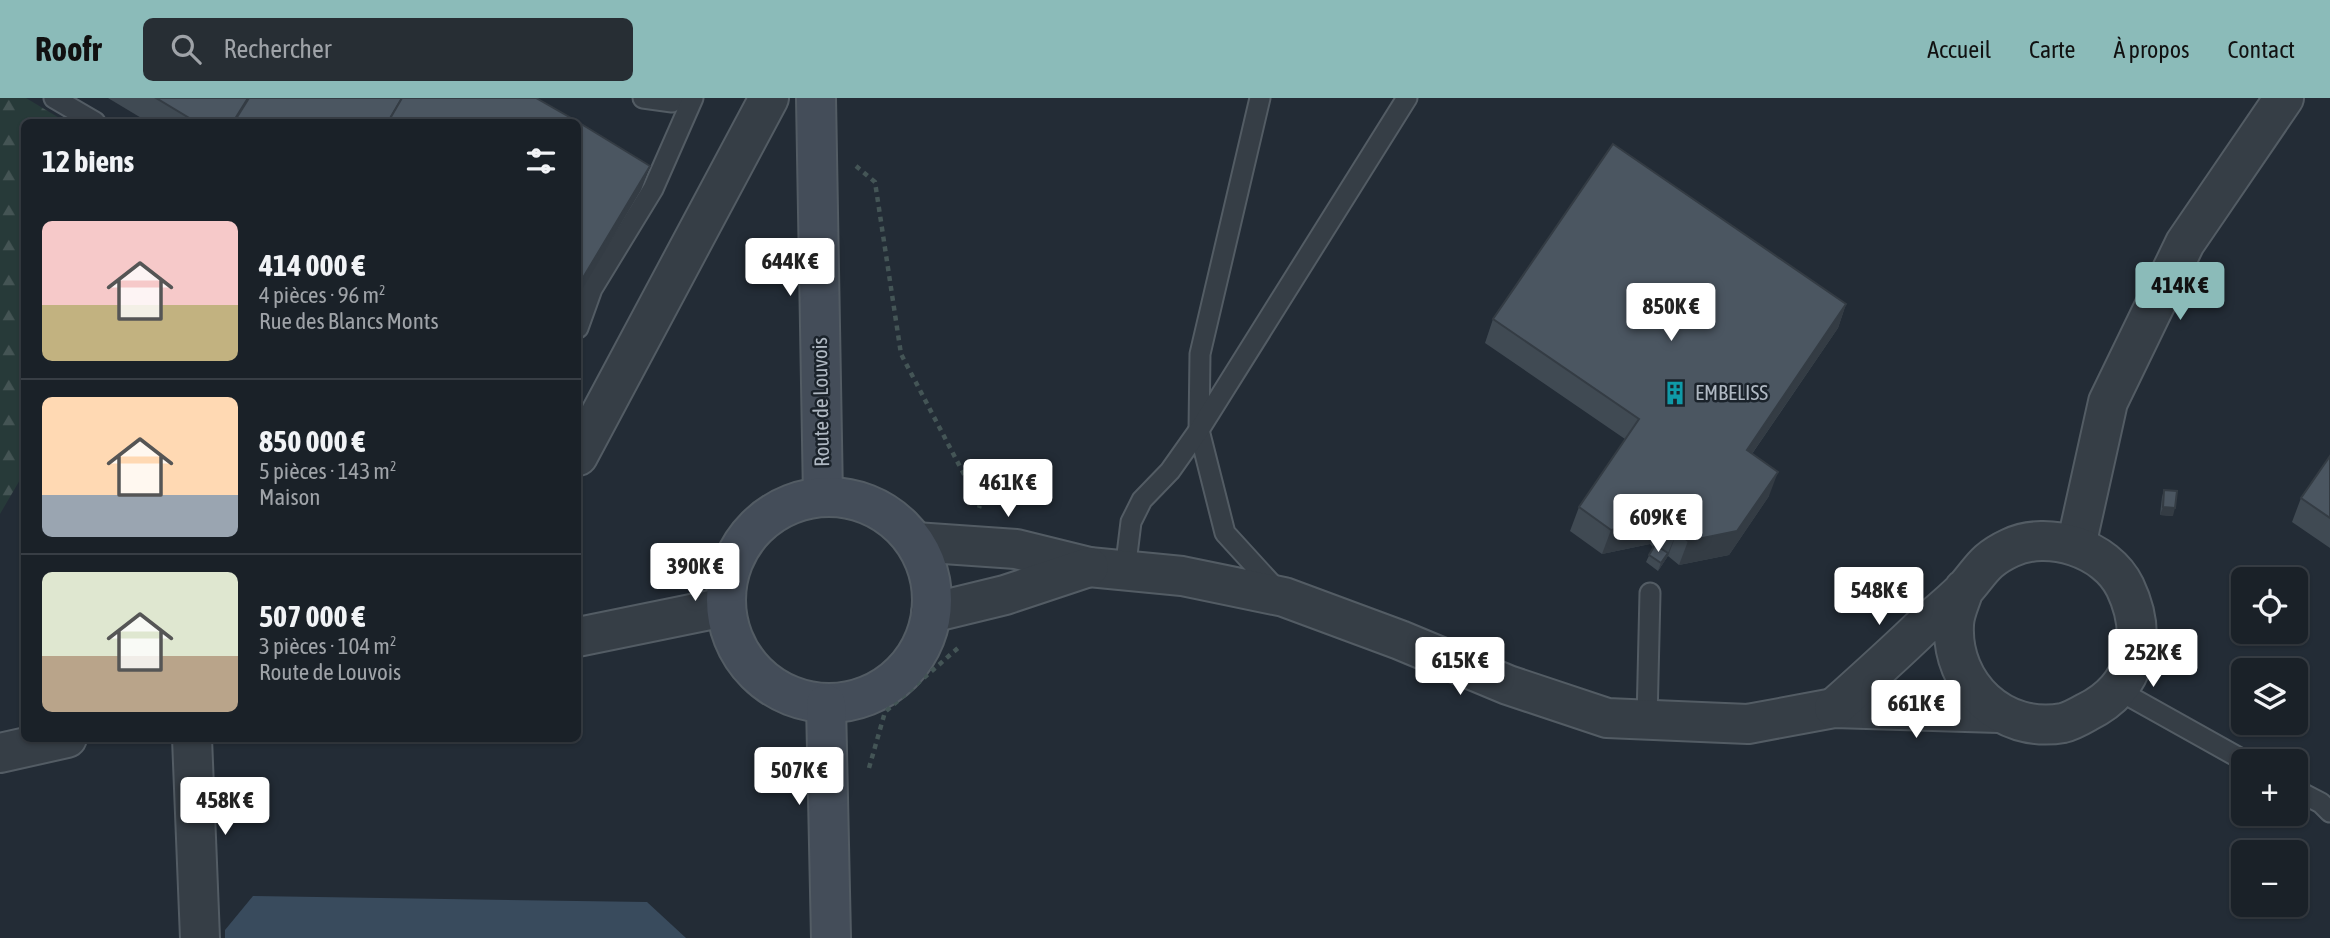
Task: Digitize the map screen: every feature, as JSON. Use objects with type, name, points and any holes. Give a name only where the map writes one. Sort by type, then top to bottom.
[{"type":"main road","name":"Route de Louvois","points":[[817,116],[823,496]]},
{"type":"main road","points":[[823,496],[858,501],[890,516],[915,542],[926,564],[932,588],[932,613],[918,653],[907,668],[884,687],[856,700],[826,704],[796,699],[768,685],[746,664],[731,637],[725,607],[728,575],[741,545],[762,520],[791,504],[823,496]]},
{"type":"main road","points":[[826,704],[831,938]]},
{"type":"street","points":[[581,442],[587,413],[769,98]]},
{"type":"street","points":[[2076,545],[2108,402],[2185,243],[2284,98]]},
{"type":"street","points":[[915,542],[1016,549],[1107,569],[1182,576],[1284,597],[1400,640],[1508,685],[1608,718],[1748,724],[1834,708],[1999,713],[2029,723],[2065,723],[2104,704],[2118,690],[2132,665],[2138,636],[2134,607],[2122,580],[2102,559],[2076,545],[2043,540],[2012,547],[1984,564],[1964,589],[1834,708]]},
{"type":"street","points":[[932,613],[1107,569]]},
{"type":"street","points":[[1964,589],[1954,623],[1956,658],[1973,689],[1999,713]]},
{"type":"street","points":[[581,636],[725,607]]},
{"type":"street","points":[[0,753],[49,742]]},
{"type":"street","points":[[191,742],[200,938]]},
{"type":"lane","points":[[54,98],[90,119]]},
{"type":"lane","points":[[643,98],[672,103],[679,98]]},
{"type":"lane","points":[[581,320],[592,289],[653,189],[693,98]]},
{"type":"lane","points":[[1260,98],[1200,354],[1199,430],[1225,533],[1284,597]]},
{"type":"lane","points":[[1107,569],[1142,500],[1170,471],[1199,430],[1406,98]]},
{"type":"lane","points":[[1647,720],[1650,593]]},
{"type":"lane","points":[[2118,690],[2231,753]]},
{"type":"lane","points":[[2308,796],[2330,812]]},
{"type":"path","points":[[817,116],[875,182],[901,354],[980,505],[975,546]]},
{"type":"path","points":[[868,769],[885,712],[977,632],[980,601]]},
{"type":"green space","points":[[0,98],[26,98],[61,119],[21,119],[21,478],[0,514]]},
{"type":"water","points":[[253,896],[647,902],[686,938],[225,938],[225,930]]},
{"type":"building","points":[[156,98],[248,98],[235,119],[191,119]]},
{"type":"building","points":[[249,98],[402,98],[390,119],[236,119]]},
{"type":"building","points":[[402,98],[536,98],[573,119],[390,119]]},
{"type":"building","points":[[581,124],[650,166],[581,281]]},
{"type":"building","name":"EMBELISS","points":[[1613,144],[1846,304],[1747,450],[1778,472],[1737,531],[1688,541],[1677,532],[1674,536],[1661,528],[1664,524],[1659,520],[1611,530],[1579,507],[1639,419],[1493,319]]},
{"type":"building","points":[[2330,456],[2330,518],[2301,498]]},
{"type":"building","points":[[2164,490],[2177,491],[2175,508],[2163,507]]},
{"type":"building","points":[[1655,545],[1668,553],[1661,563],[1649,555]]},
{"type":"place","name":"EMBELISS","points":[[1675,393]]}]
